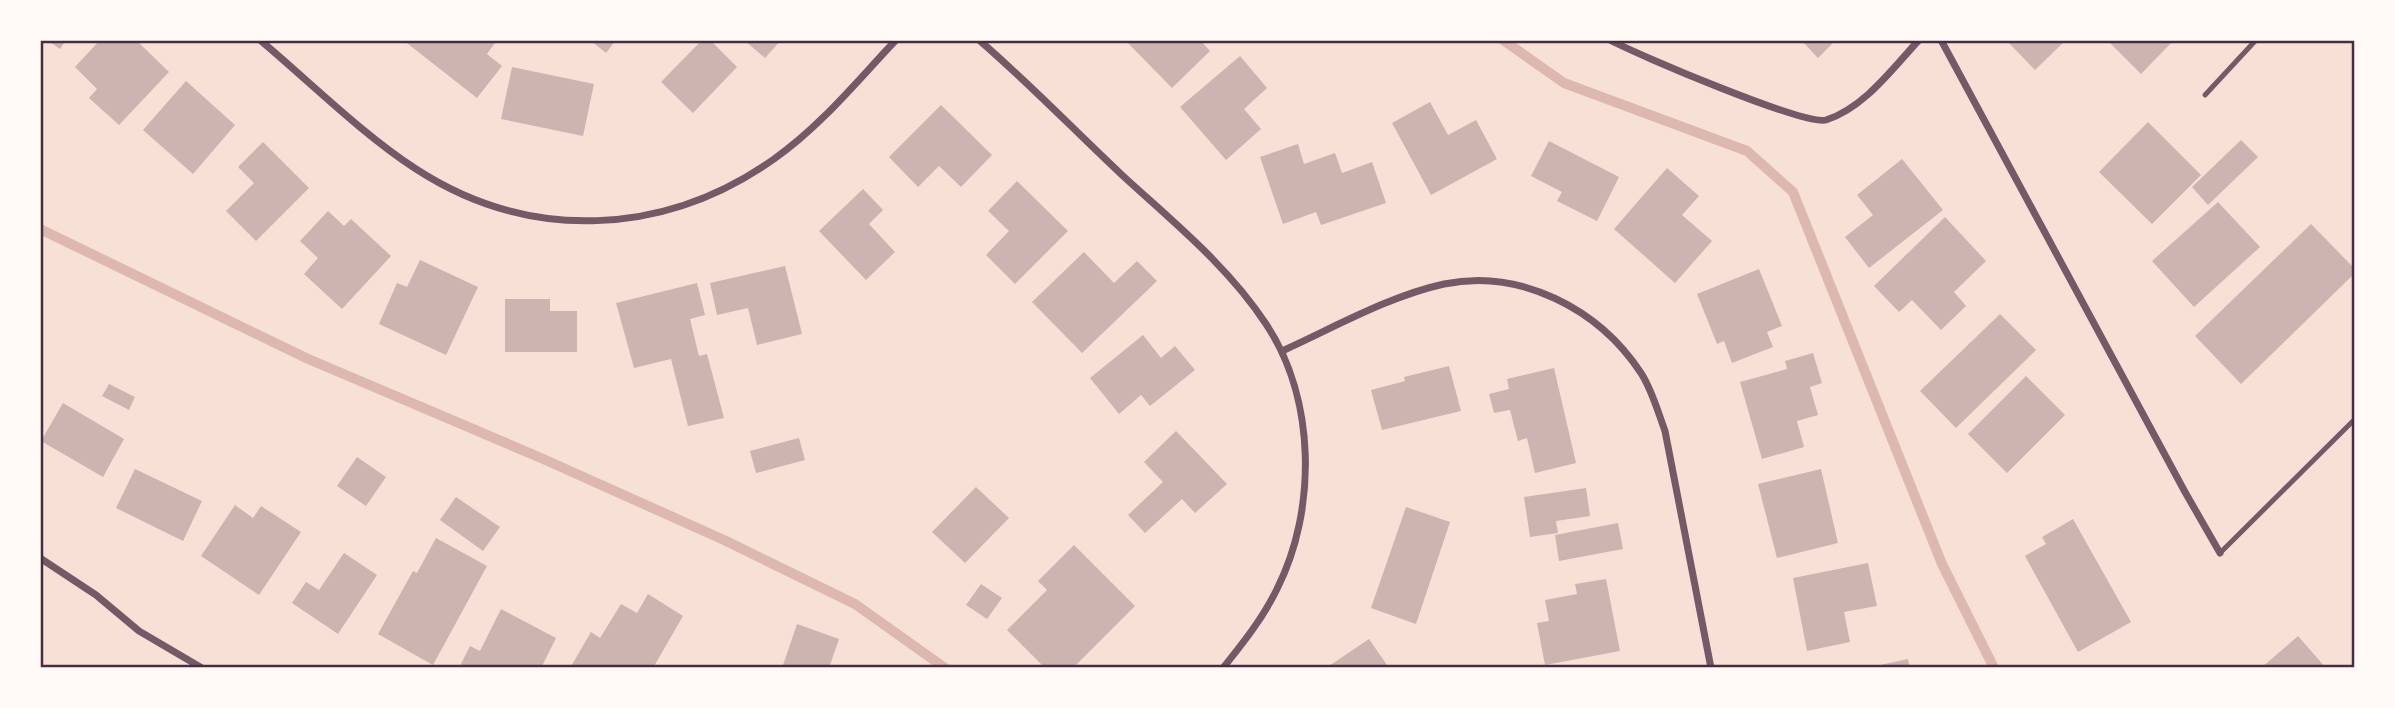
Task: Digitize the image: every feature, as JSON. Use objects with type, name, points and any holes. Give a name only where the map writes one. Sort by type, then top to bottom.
[{"type":"street","points":[[260,40],[390,150],[441,184],[467,197],[527,216],[583,222],[668,211],[722,191],[776,158],[800,139],[896,40]]},
{"type":"street","points":[[979,40],[1223,270],[1266,324],[1282,351],[1297,403],[1304,449],[1300,523],[1278,589],[1261,619],[1223,668]]},
{"type":"street","points":[[1610,40],[1643,57],[1750,99],[1822,121],[1844,113],[1854,105],[1874,88],[1919,40]]},
{"type":"street","points":[[1941,40],[2220,553]]},
{"type":"street","points":[[1282,351],[1420,291],[1471,281],[1525,286],[1575,309],[1600,327],[1621,347],[1641,373],[1655,401],[1665,431],[1711,668]]},
{"type":"street","points":[[40,558],[96,595],[139,631],[202,668]]},
{"type":"lane","points":[[2205,95],[2256,40]]},
{"type":"lane","points":[[2220,553],[2355,419]]},
{"type":"building","points":[[47,40],[66,40],[60,49]]},
{"type":"building","points":[[100,40],[136,40],[169,72],[119,125],[89,98],[97,89],[75,67]]},
{"type":"building","points":[[403,40],[497,40],[487,54],[502,66],[477,98]]},
{"type":"building","points":[[590,40],[616,40],[606,53]]},
{"type":"building","points":[[702,40],[710,40],[737,67],[693,113],[661,82]]},
{"type":"building","points":[[744,40],[781,40],[765,58]]},
{"type":"building","points":[[1125,40],[1200,40],[1210,51],[1172,88]]},
{"type":"building","points":[[1801,40],[1836,40],[1818,58]]},
{"type":"building","points":[[2006,40],[2066,40],[2035,70]]},
{"type":"building","points":[[2174,40],[2141,74],[2109,42]]},
{"type":"building","points":[[1240,56],[1267,88],[1244,109],[1261,129],[1226,160],[1180,107]]},
{"type":"building","points":[[512,67],[594,84],[583,136],[501,119]]},
{"type":"building","points":[[186,81],[235,125],[193,174],[143,130]]},
{"type":"building","points":[[1430,102],[1448,135],[1476,120],[1497,159],[1431,195],[1392,123]]},
{"type":"building","points":[[941,105],[992,155],[961,187],[939,166],[918,187],[889,157]]},
{"type":"building","points":[[2148,122],[2201,175],[2152,224],[2099,172]]},
{"type":"building","points":[[2241,140],[2258,157],[2208,205],[2192,187]]},
{"type":"building","points":[[1549,141],[1619,177],[1597,221],[1557,201],[1562,192],[1531,176]]},
{"type":"building","points":[[263,142],[309,188],[256,241],[226,211],[254,183],[238,167]]},
{"type":"building","points":[[1298,144],[1304,164],[1335,153],[1342,173],[1372,162],[1386,203],[1321,225],[1316,212],[1283,224],[1260,157]]},
{"type":"building","points":[[1902,159],[1943,210],[1869,268],[1845,237],[1873,215],[1857,195]]},
{"type":"building","points":[[1667,168],[1699,196],[1682,215],[1712,241],[1675,283],[1614,229]]},
{"type":"building","points":[[1017,181],[1068,231],[1015,284],[986,255],[1009,231],[988,211]]},
{"type":"building","points":[[863,189],[883,210],[869,224],[895,252],[866,280],[819,231]]},
{"type":"building","points":[[2218,202],[2260,247],[2194,307],[2152,261]]},
{"type":"building","points":[[328,211],[344,226],[351,219],[391,256],[342,309],[304,274],[318,258],[300,241]]},
{"type":"building","points":[[1945,217],[1986,261],[1954,292],[1966,306],[1941,330],[1912,300],[1899,312],[1874,286]]},
{"type":"building","points":[[2311,224],[2355,269],[2355,273],[2241,384],[2195,336]]},
{"type":"building","points":[[1084,252],[1114,283],[1137,261],[1157,281],[1082,353],[1032,302]]},
{"type":"building","points":[[420,260],[478,287],[446,355],[379,324],[397,283],[407,287]]},
{"type":"building","points":[[785,266],[802,334],[757,345],[748,308],[717,315],[710,283]]},
{"type":"building","points":[[1759,269],[1782,326],[1767,332],[1773,347],[1732,363],[1724,341],[1717,344],[1697,294]]},
{"type":"building","points":[[697,283],[705,315],[690,319],[699,356],[707,354],[724,418],[688,426],[671,359],[634,368],[616,303]]},
{"type":"building","points":[[505,299],[550,299],[550,311],[577,311],[577,352],[505,352]]},
{"type":"building","points":[[2000,314],[2036,350],[1956,428],[1920,391]]},
{"type":"building","points":[[1143,335],[1161,358],[1175,346],[1195,370],[1150,406],[1141,395],[1119,414],[1090,378]]},
{"type":"building","points":[[1813,353],[1822,383],[1810,387],[1818,415],[1797,421],[1804,447],[1762,459],[1740,382],[1787,369],[1785,361]]},
{"type":"building","points":[[1449,366],[1461,411],[1382,430],[1371,390],[1405,381],[1404,377]]},
{"type":"building","points":[[1554,368],[1576,463],[1535,473],[1527,438],[1518,441],[1510,410],[1494,413],[1489,394],[1509,389],[1507,379]]},
{"type":"building","points":[[2026,376],[2065,415],[2007,473],[1968,434]]},
{"type":"building","points":[[109,384],[135,397],[129,410],[102,396]]},
{"type":"building","points":[[63,403],[124,439],[103,477],[41,441]]},
{"type":"building","points":[[1176,431],[1227,484],[1195,513],[1182,499],[1145,533],[1128,515],[1163,482],[1144,462]]},
{"type":"building","points":[[799,438],[805,460],[756,473],[750,451]]},
{"type":"building","points":[[357,457],[386,477],[366,506],[337,486]]},
{"type":"building","points":[[135,469],[202,501],[183,541],[116,508]]},
{"type":"building","points":[[1821,469],[1838,543],[1777,558],[1758,484]]},
{"type":"building","points":[[976,487],[1009,518],[965,563],[932,532]]},
{"type":"building","points":[[1586,488],[1590,516],[1556,521],[1558,533],[1530,537],[1524,497]]},
{"type":"building","points":[[456,497],[500,527],[483,551],[440,520]]},
{"type":"building","points":[[235,505],[253,518],[261,506],[301,532],[259,595],[201,556]]},
{"type":"building","points":[[1406,507],[1450,522],[1416,624],[1371,608]]},
{"type":"building","points":[[2073,519],[2131,622],[2078,652],[2025,556],[2046,544],[2042,537]]},
{"type":"building","points":[[1618,523],[1623,549],[1559,561],[1555,535]]},
{"type":"building","points":[[436,538],[487,566],[433,665],[378,634],[413,571],[417,573]]},
{"type":"building","points":[[1074,545],[1135,606],[1073,668],[1045,668],[1007,630],[1047,590],[1038,581]]},
{"type":"building","points":[[344,553],[377,575],[338,634],[292,603],[306,582],[319,590]]},
{"type":"building","points":[[1868,563],[1877,606],[1844,612],[1850,642],[1807,651],[1793,578]]},
{"type":"building","points":[[1606,579],[1620,651],[1545,665],[1537,623],[1549,621],[1545,600],[1577,594],[1575,584]]},
{"type":"building","points":[[981,584],[1002,598],[987,619],[966,605]]},
{"type":"building","points":[[648,594],[683,616],[653,668],[570,668],[591,632],[600,638],[621,604],[637,613]]},
{"type":"building","points":[[501,609],[556,638],[541,668],[459,668],[470,646],[480,651]]},
{"type":"building","points":[[797,624],[839,639],[829,668],[782,668]]},
{"type":"building","points":[[2298,636],[2326,668],[2261,668]]},
{"type":"building","points":[[1369,639],[1389,668],[1326,668]]},
{"type":"building","points":[[1908,659],[1910,668],[1871,668],[1871,667]]},
{"type":"waterway","points":[[1503,40],[1564,83],[1747,151],[1793,192],[1942,564],[1994,668]]},
{"type":"waterway","points":[[40,229],[306,358],[541,458],[724,540],[855,604],[945,668]]}]
